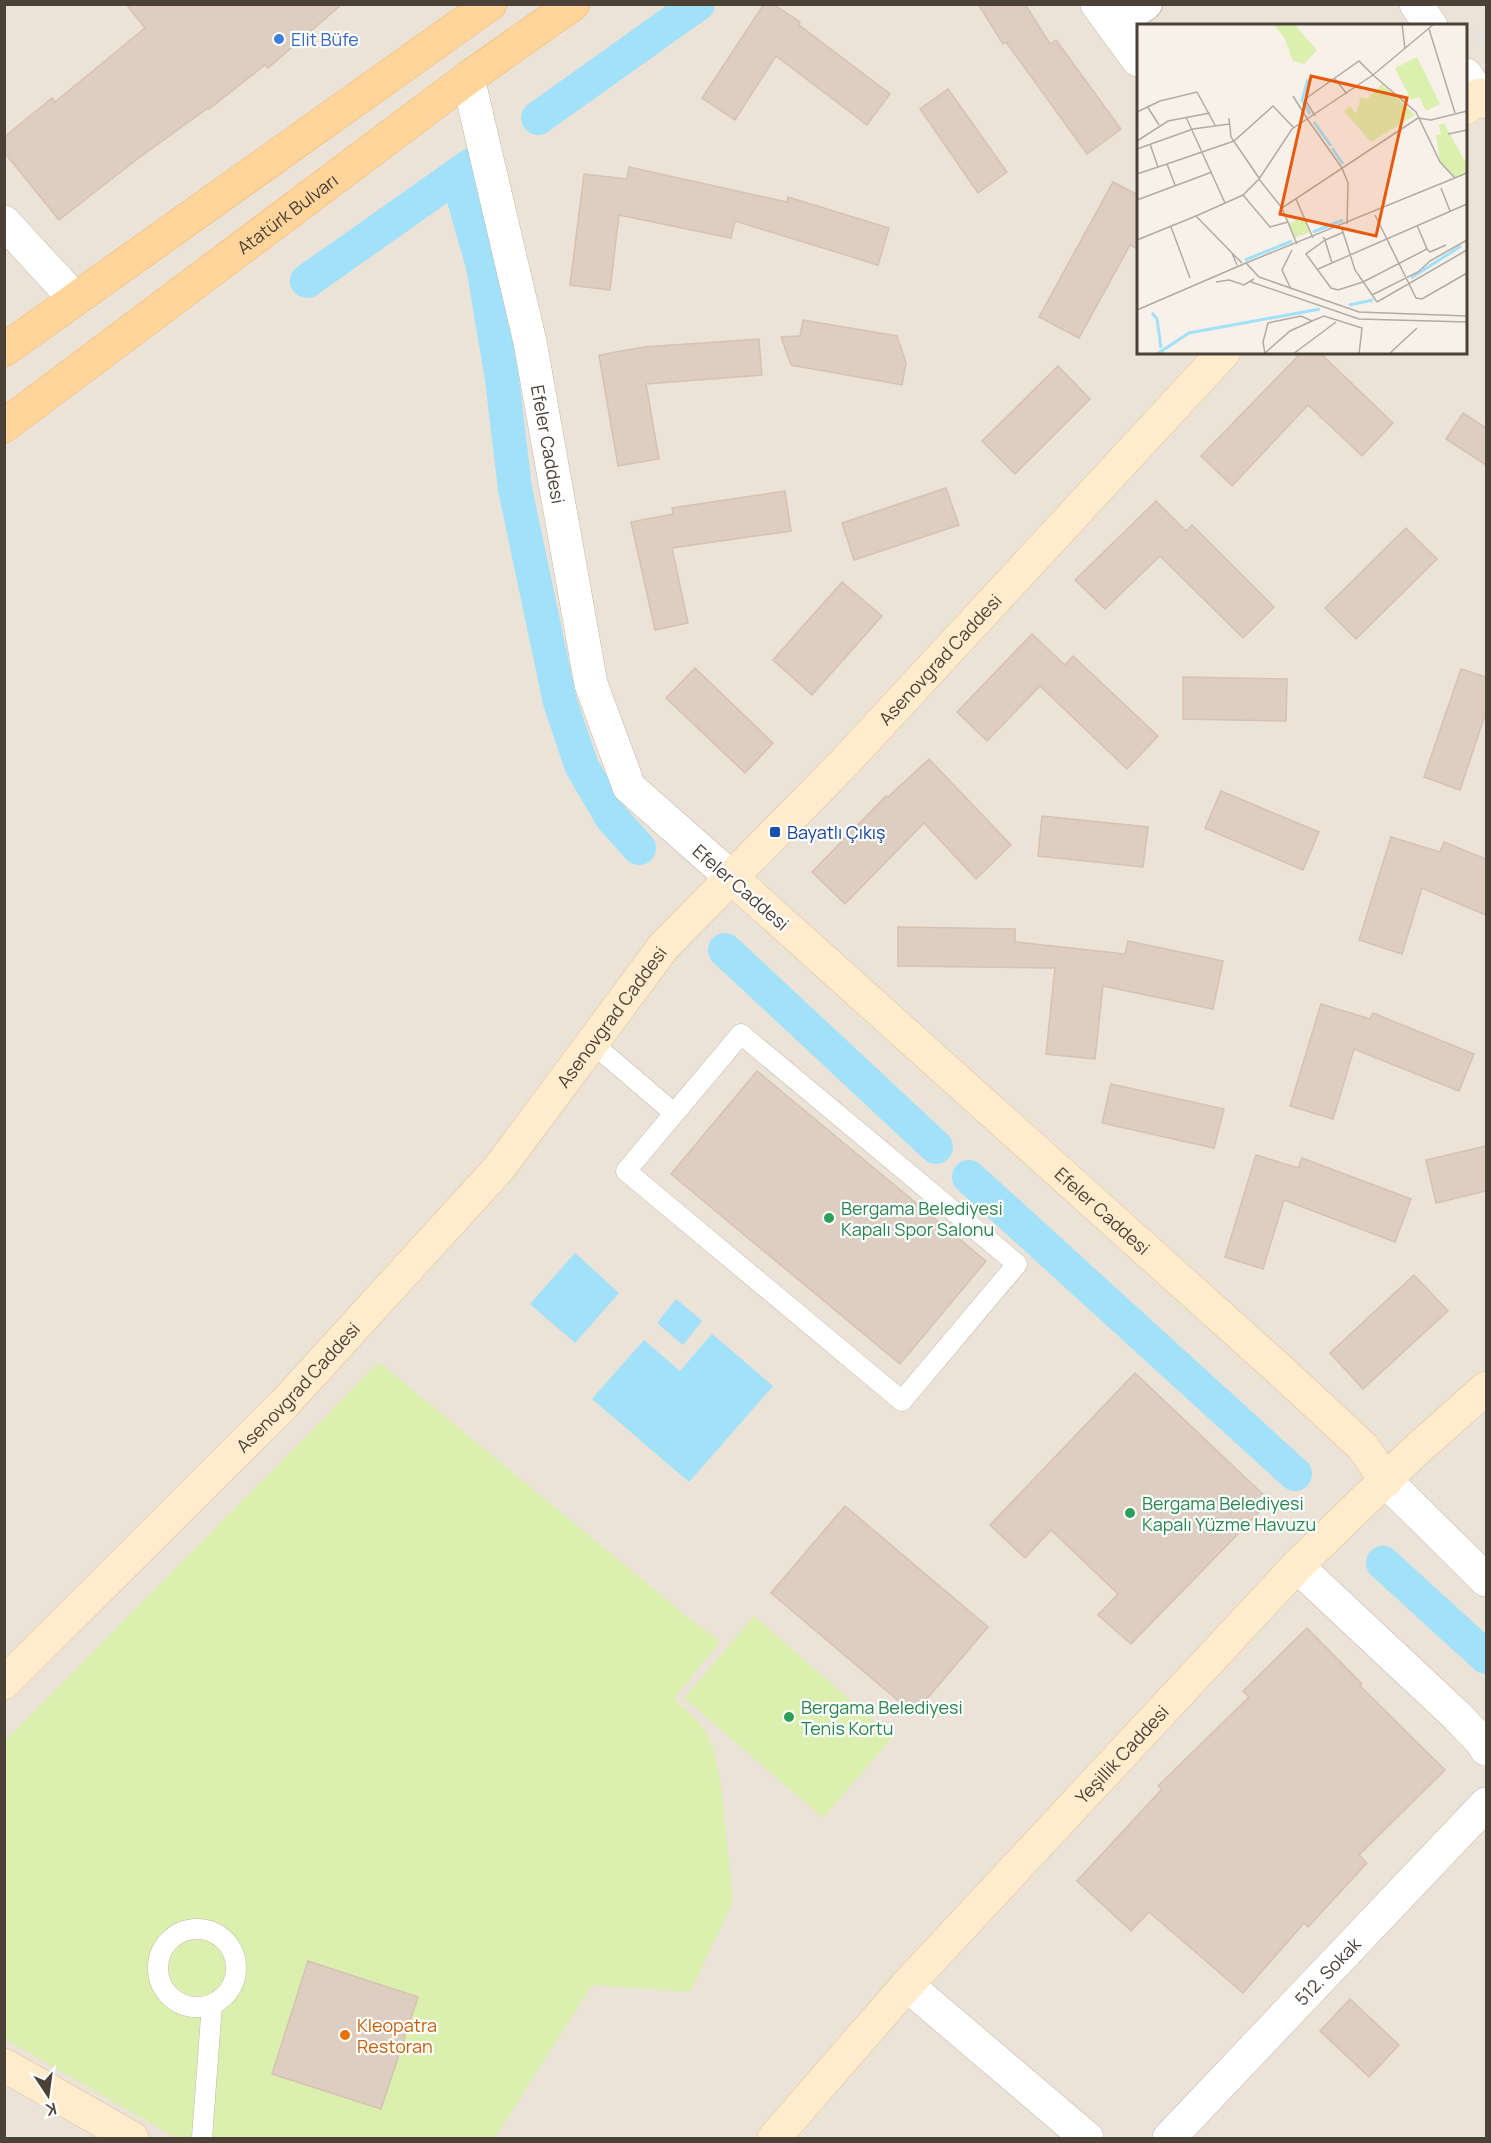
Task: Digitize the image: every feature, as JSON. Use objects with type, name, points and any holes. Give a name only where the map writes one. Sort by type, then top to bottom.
[{"type":"main road","points":[[4,351],[490,4]]},
{"type":"main road","name":"Atatürk Bulvarı","points":[[4,426],[468,78],[573,4]]},
{"type":"main road","name":"Asenovgrad Caddesi","points":[[4,1683],[284,1404],[500,1167],[664,946],[843,764],[1222,354]]},
{"type":"main road","name":"Efeler Caddesi","points":[[732,878],[1281,1371],[1363,1447],[1386,1481]]},
{"type":"main road","name":"Yeşillik Caddesi","points":[[774,2139],[907,1985],[1297,1566],[1412,1454],[1486,1388]]},
{"type":"main road","points":[[4,2065],[132,2139]]},
{"type":"street","points":[[1137,59],[1106,16],[1147,4]]},
{"type":"street","points":[[1416,4],[1430,24]]},
{"type":"street","name":"Efeler Caddesi","points":[[468,78],[530,342],[591,684],[629,788],[732,878]]},
{"type":"street","points":[[4,222],[75,299]]},
{"type":"street","points":[[1386,1481],[1486,1580]]},
{"type":"street","points":[[1297,1566],[1457,1716],[1486,1749]]},
{"type":"street","name":"512. Sokak","points":[[1169,2139],[1486,1804]]},
{"type":"street","points":[[907,1985],[1087,2139]]},
{"type":"lane","points":[[741,1034],[1017,1264],[902,1401],[626,1171],[674,1113],[741,1034]]},
{"type":"lane","points":[[592,1043],[674,1113]]},
{"type":"lane","points":[[202,2139],[212,2004]]},
{"type":"shaded area","points":[[5,5],[1486,5],[1486,2138],[5,2138]]},
{"type":"shaded area","points":[[1486,20],[1486,51],[1474,37]]},
{"type":"green space","points":[[379,1362],[689,1618],[720,1641],[674,1699],[694,1717],[706,1732],[714,1750],[721,1784],[733,1902],[690,1992],[592,1985],[495,2138],[176,2138],[5,2039],[5,1741]]},
{"type":"green space","name":"Bergama Belediyesi Tenis Kortu","points":[[754,1616],[893,1737],[823,1818],[684,1698]]},
{"type":"water","points":[[575,1253],[619,1293],[575,1343],[530,1304]]},
{"type":"water","points":[[676,1299],[702,1321],[683,1345],[657,1323]]},
{"type":"water","points":[[712,1334],[773,1386],[689,1482],[592,1399],[644,1340],[680,1371]]},
{"type":"building","points":[[126,4],[342,4],[268,68],[265,65],[59,220],[4,152],[4,137],[52,98],[55,102],[145,28]]},
{"type":"building","points":[[764,4],[773,4],[800,22],[799,25],[890,94],[867,125],[776,56],[735,120],[702,98]]},
{"type":"building","points":[[978,4],[1025,4],[1050,44],[1056,40],[1121,129],[1087,154],[1006,42],[1003,44]]},
{"type":"building","points":[[948,89],[1007,172],[978,193],[920,109]]},
{"type":"building","points":[[629,167],[787,202],[788,197],[889,228],[878,265],[735,221],[731,238],[619,215],[610,290],[570,285],[584,174],[627,179]]},
{"type":"building","points":[[1113,182],[1137,194],[1137,248],[1130,245],[1079,338],[1039,317]]},
{"type":"building","points":[[803,320],[897,336],[906,363],[902,385],[791,365],[781,337],[800,336]]},
{"type":"building","points":[[759,339],[762,375],[646,384],[659,459],[618,466],[599,355],[644,347]]},
{"type":"building","points":[[1300,354],[1321,354],[1393,423],[1362,456],[1308,405],[1232,486],[1201,456]]},
{"type":"building","points":[[1058,366],[1090,399],[1015,474],[982,441]]},
{"type":"building","points":[[1463,413],[1486,428],[1486,465],[1446,439]]},
{"type":"building","points":[[946,488],[959,525],[854,560],[842,523]]},
{"type":"building","points":[[785,491],[791,531],[672,548],[688,623],[655,630],[631,522],[673,514],[672,508]]},
{"type":"building","points":[[1156,501],[1186,531],[1192,525],[1274,607],[1243,638],[1160,556],[1105,609],[1075,580]]},
{"type":"building","points":[[1406,528],[1437,559],[1356,639],[1325,608]]},
{"type":"building","points":[[842,582],[882,616],[812,695],[773,660]]},
{"type":"building","points":[[1032,634],[1065,665],[1073,656],[1158,736],[1127,769],[1040,686],[987,741],[957,712]]},
{"type":"building","points":[[695,668],[773,743],[745,773],[666,698]]},
{"type":"building","points":[[1461,669],[1486,677],[1486,712],[1460,790],[1424,777]]},
{"type":"building","points":[[1183,677],[1287,679],[1286,721],[1183,719]]},
{"type":"building","points":[[929,759],[1011,845],[976,879],[924,823],[845,904],[812,872],[886,796],[888,797]]},
{"type":"building","points":[[1221,791],[1319,832],[1303,870],[1205,828]]},
{"type":"building","points":[[1042,816],[1148,827],[1143,867],[1038,856]]},
{"type":"building","points":[[1391,837],[1440,852],[1444,842],[1486,859],[1486,915],[1422,888],[1402,954],[1359,940]]},
{"type":"building","points":[[898,927],[1015,929],[1015,942],[1125,954],[1128,941],[1223,961],[1213,1009],[1103,986],[1095,1059],[1046,1054],[1055,968],[898,966]]},
{"type":"building","points":[[1321,1004],[1370,1019],[1373,1013],[1474,1054],[1459,1091],[1354,1049],[1333,1119],[1290,1106]]},
{"type":"building","name":"Bergama Belediyesi Kapalı Spor Salonu","points":[[757,1071],[986,1261],[900,1364],[671,1174]]},
{"type":"building","points":[[1111,1084],[1224,1109],[1214,1148],[1102,1123]]},
{"type":"building","points":[[1486,1146],[1486,1191],[1436,1203],[1426,1160]]},
{"type":"building","points":[[1256,1155],[1298,1168],[1302,1158],[1411,1199],[1395,1242],[1284,1200],[1263,1269],[1225,1257]]},
{"type":"building","points":[[1414,1275],[1448,1311],[1363,1389],[1330,1353]]},
{"type":"building","name":"Bergama Belediyesi Kapalı Yüzme Havuzu","points":[[1135,1373],[1270,1501],[1131,1644],[1098,1615],[1118,1594],[1051,1530],[1025,1558],[990,1525]]},
{"type":"building","points":[[845,1506],[988,1627],[914,1714],[771,1593]]},
{"type":"building","points":[[1307,1628],[1362,1684],[1360,1686],[1445,1770],[1359,1855],[1367,1863],[1308,1927],[1304,1923],[1243,1993],[1149,1912],[1131,1931],[1077,1881],[1162,1789],[1158,1786],[1249,1697],[1243,1691]]},
{"type":"building","name":"Kleopatra Restoran","points":[[308,1961],[418,1997],[381,2109],[272,2074]]},
{"type":"building","points":[[1350,1999],[1399,2045],[1369,2077],[1320,2031]]},
{"type":"waterway","points":[[538,118],[698,4]]},
{"type":"waterway","points":[[307,281],[473,164]]},
{"type":"waterway","points":[[457,175],[483,266],[502,379],[515,489],[560,702],[582,767],[612,818],[639,848]]},
{"type":"waterway","points":[[725,950],[936,1147]]},
{"type":"waterway","points":[[969,1177],[1295,1474]]},
{"type":"waterway","points":[[1383,1563],[1486,1657]]},
{"type":"place","name":"Elit Büfe","points":[[279,39]]},
{"type":"place","name":"Bayatlı Çıkış","points":[[775,832]]},
{"type":"place","name":"Bergama Belediyesi Kapalı Spor Salonu","points":[[829,1218]]},
{"type":"place","name":"Bergama Belediyesi Kapalı Yüzme Havuzu","points":[[1130,1513]]},
{"type":"place","name":"Bergama Belediyesi Tenis Kortu","points":[[789,1717]]},
{"type":"place","name":"Kleopatra Restoran","points":[[345,2035]]}]
